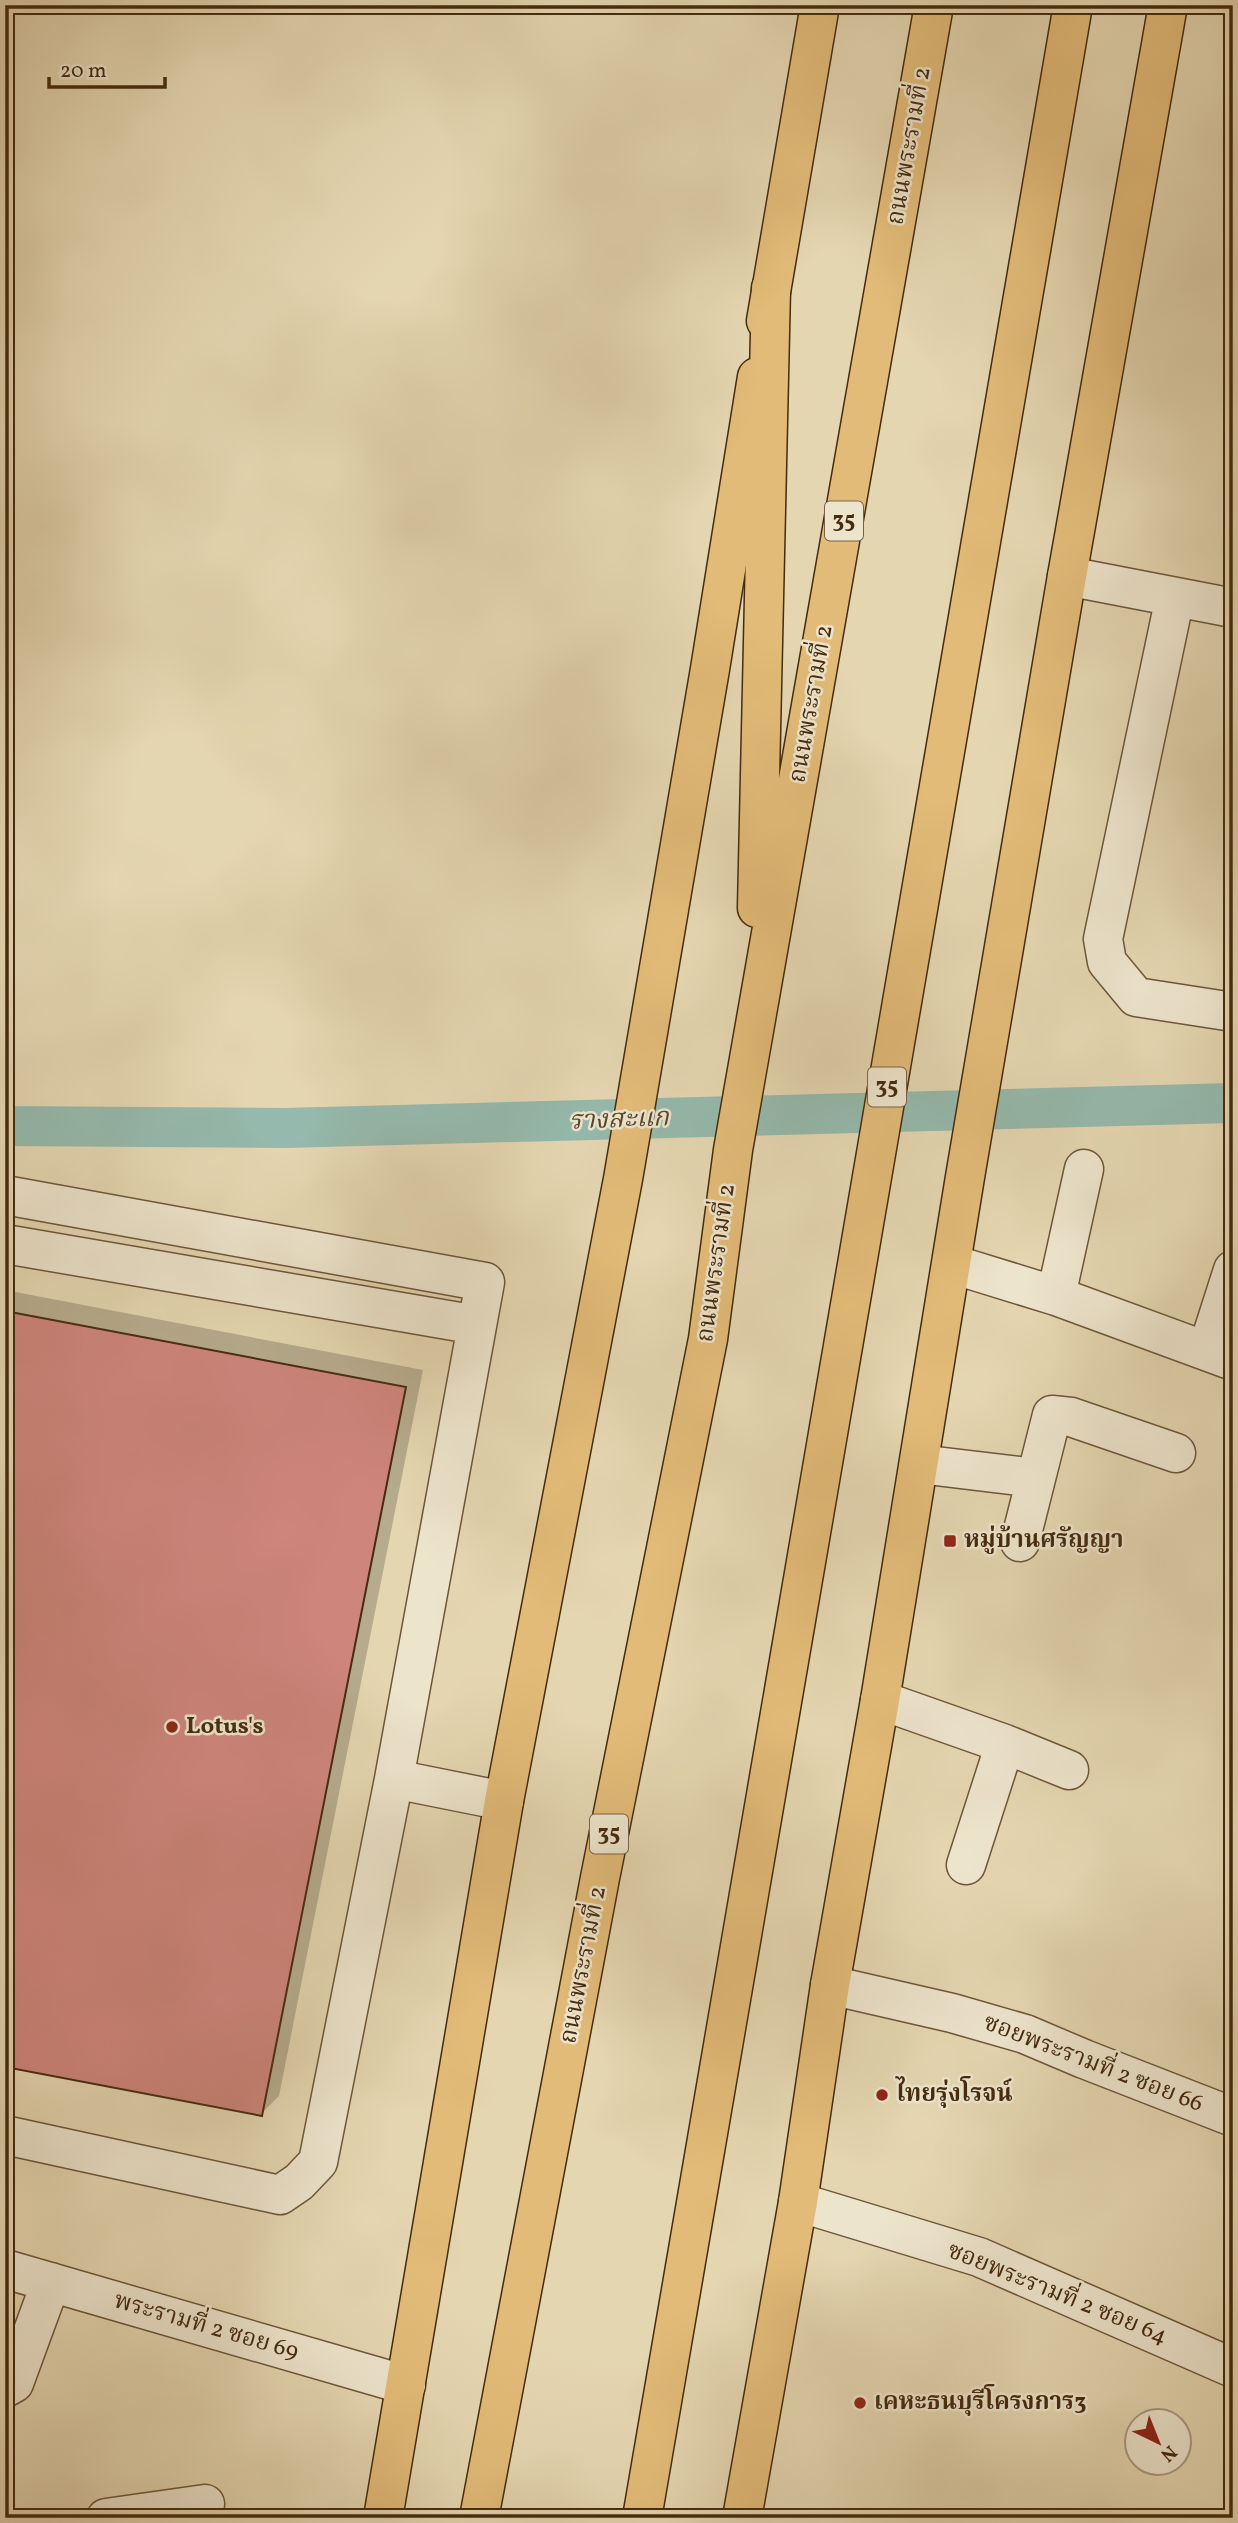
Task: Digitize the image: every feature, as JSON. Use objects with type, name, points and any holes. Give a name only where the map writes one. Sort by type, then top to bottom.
[{"type":"main road","points":[[383,2518],[504,1801],[623,1179],[820,5]]},
{"type":"main road","name":"ถนนพระรามที่ 2","points":[[479,2518],[600,1878],[708,1339],[733,1150],[934,5]]},
{"type":"main road","name":"35","points":[[642,2518],[1073,5]]},
{"type":"main road","points":[[743,2517],[798,2202],[830,1985],[880,1700],[965,1177],[1168,5]]},
{"type":"main road","points":[[754,1036],[771,288]]},
{"type":"street","points":[[1067,576],[1233,608]]},
{"type":"street","points":[[1175,597],[1103,939],[1107,962],[1136,997],[1233,1012]]},
{"type":"street","points":[[1056,1296],[1084,1169]]},
{"type":"street","points":[[5,1195],[485,1282],[394,1779],[318,2162],[299,2182],[280,2195],[5,2135]]},
{"type":"street","points":[[5,1244],[477,1325]]},
{"type":"street","points":[[952,1264],[1056,1296],[1220,1356],[1233,1270]]},
{"type":"street","points":[[1020,1542],[1052,1415],[1071,1417],[1176,1453]]},
{"type":"street","points":[[919,1464],[1036,1478]]},
{"type":"street","points":[[880,1700],[1005,1744],[1069,1770]]},
{"type":"street","points":[[966,1865],[1005,1744]]},
{"type":"street","points":[[394,1779],[504,1801]]},
{"type":"street","name":"ซอยพระรามที่ 2 ซอย 66","points":[[830,1985],[952,2013],[1025,2034],[1233,2117]]},
{"type":"street","name":"ซอยพระรามที่ 2 ซอย 64","points":[[798,2202],[979,2257],[1233,2368]]},
{"type":"street","name":"พระรามที่ 2 ซอย 69","points":[[5,2269],[406,2385]]},
{"type":"street","points":[[5,2388],[15,2383],[51,2282]]},
{"type":"street","points":[[106,2518],[205,2504]]},
{"type":"building","name":"Lotus's","points":[[5,1311],[406,1387],[262,2116],[5,2067]]},
{"type":"waterway","name":"รางสะแก","points":[[5,1126],[285,1128],[1233,1103]]},
{"type":"place","name":"หมู่บ้านศรัญญา","points":[[950,1541]]},
{"type":"place","name":"Lotus's","points":[[172,1727]]},
{"type":"place","name":"ไทยรุ่งโรจน์","points":[[882,2095]]},
{"type":"place","name":"เคหะธนบุรีโครงการ3","points":[[860,2403]]}]
